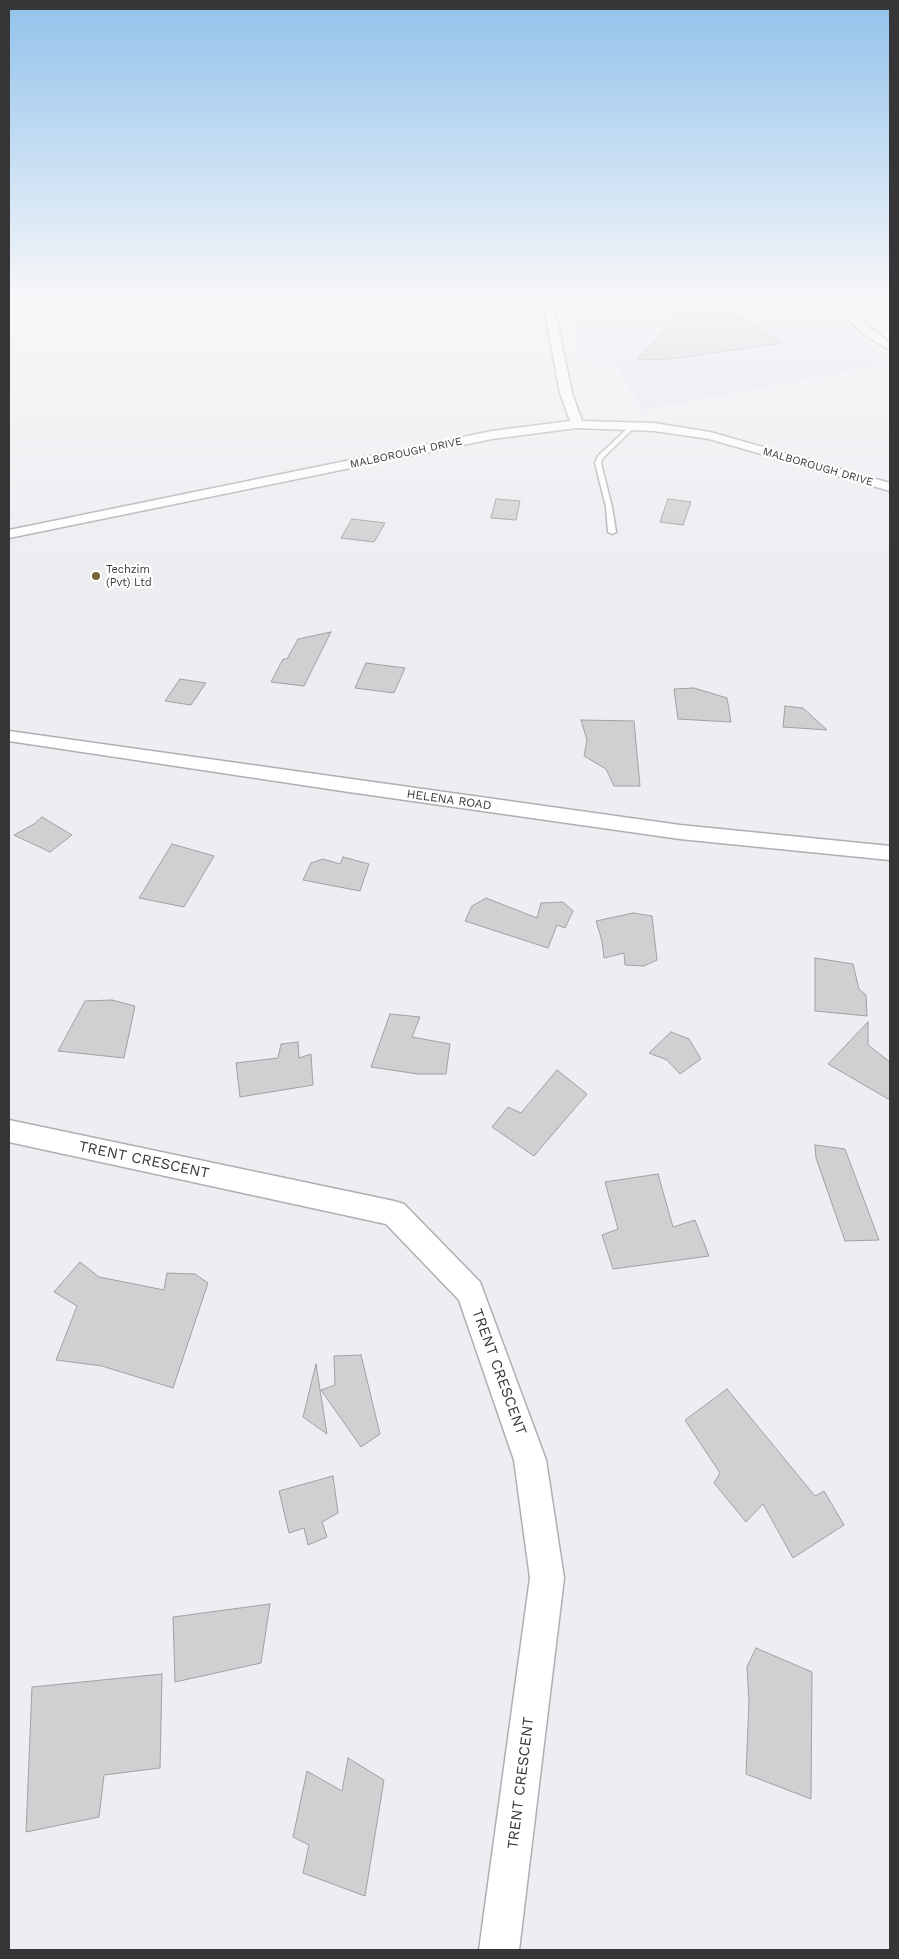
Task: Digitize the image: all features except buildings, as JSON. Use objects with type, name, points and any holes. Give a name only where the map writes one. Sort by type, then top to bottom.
[{"type":"street","points":[[565,387],[577,424]]},
{"type":"street","name":"MALBOROUGH DRIVE","points":[[9,534],[492,435],[577,424],[634,425],[673,429],[710,436],[890,488]]},
{"type":"street","name":"HELENA ROAD","points":[[9,736],[339,785],[670,831],[890,853]]},
{"type":"street","name":"TRENT CRESCENT","points":[[9,1131],[394,1213],[470,1292],[530,1460],[547,1578],[499,1950]]},
{"type":"lane","points":[[612,532],[599,460],[634,425]]},
{"type":"shaded area","points":[[629,387],[764,387],[642,410]]},
{"type":"place","name":"Techzim (Pvt) Ltd","points":[[96,576]]}]
